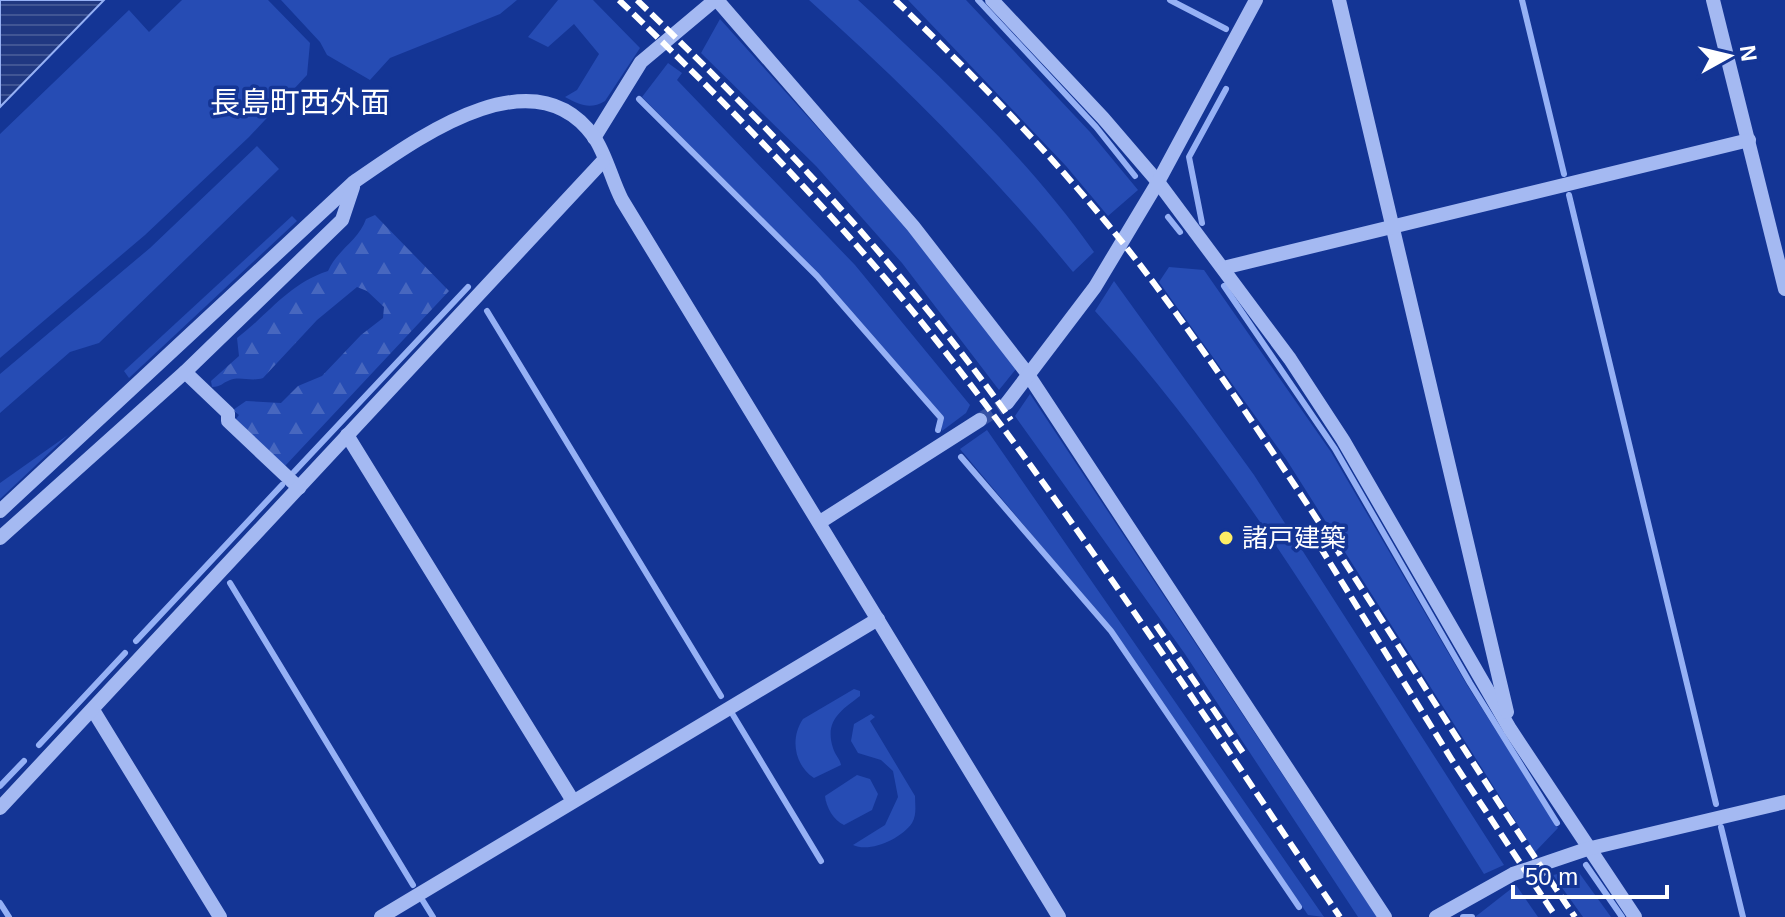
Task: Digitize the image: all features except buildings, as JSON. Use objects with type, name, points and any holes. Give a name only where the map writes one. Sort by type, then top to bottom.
[{"type":"street","points":[[594,138],[641,62],[716,0],[913,226],[1027,373],[1385,917]]},
{"type":"street","points":[[992,0],[1103,118],[1158,182],[1223,268],[1343,440],[1510,729],[1635,917]]},
{"type":"street","points":[[1007,403],[1095,287],[1158,182],[1256,0]]},
{"type":"street","points":[[1339,0],[1510,729]]},
{"type":"street","points":[[1713,0],[1785,289]]},
{"type":"street","points":[[0,511],[354,182],[405,147],[467,115],[520,99],[546,104],[568,114],[594,138],[622,200],[1059,917]]},
{"type":"street","points":[[1223,268],[1749,140]]},
{"type":"street","points":[[0,808],[603,161]]},
{"type":"street","points":[[0,538],[185,372],[342,220],[354,182]]},
{"type":"street","points":[[185,372],[228,413],[228,421],[299,488]]},
{"type":"street","points":[[820,522],[980,420]]},
{"type":"street","points":[[347,435],[573,801]]},
{"type":"street","points":[[381,917],[878,619]]},
{"type":"street","points":[[93,710],[220,917]]},
{"type":"street","points":[[1436,917],[1513,874],[1587,849],[1785,802]]},
{"type":"green space","points":[[182,0],[268,0],[310,43],[307,75],[249,137],[145,235],[0,358],[0,134],[129,10],[149,32]]},
{"type":"green space","points":[[281,0],[517,0],[500,14],[390,58],[370,80],[327,55],[320,42]]},
{"type":"green space","points":[[558,0],[593,0],[640,48],[600,104],[585,105],[565,97],[577,90],[599,54],[574,24],[548,47],[528,37]]},
{"type":"green space","points":[[809,0],[858,0],[1012,151],[1094,252],[1073,272],[946,131]]},
{"type":"green space","points":[[908,0],[966,0],[1090,132],[1138,190],[1108,216],[1066,166]]},
{"type":"green space","points":[[720,19],[903,223],[1016,369],[999,390],[902,263],[816,166],[701,53]]},
{"type":"green space","points":[[668,63],[682,73],[677,80],[855,265],[970,405],[966,413],[942,431],[942,418],[818,275],[642,97]]},
{"type":"green space","points":[[257,146],[279,169],[99,343],[70,352],[0,413],[0,374],[150,248]]},
{"type":"green space","points":[[375,215],[449,291],[285,466],[236,419],[239,415],[233,410],[246,401],[281,403],[298,386],[322,376],[361,335],[383,318],[384,307],[367,291],[357,287],[317,320],[263,378],[234,379],[212,387],[211,381],[239,356],[237,338],[290,292],[328,271],[359,233],[366,219]]},
{"type":"green space","points":[[292,216],[297,221],[129,378],[124,371]]},
{"type":"green space","points":[[1169,267],[1204,270],[1331,452],[1467,685],[1558,828],[1535,852],[1286,459],[1159,282]]},
{"type":"green space","points":[[1114,281],[1254,475],[1504,865],[1484,874],[1348,656],[1254,513],[1204,443],[1095,311]]},
{"type":"green space","points":[[1030,394],[1377,917],[1358,917],[1185,654],[1015,416]]},
{"type":"green space","points":[[987,430],[1324,917],[1308,915],[1112,630],[960,449]]},
{"type":"green space","points":[[68,435],[0,499],[0,483]]},
{"type":"green space","points":[[854,689],[860,691],[860,696],[836,717],[831,730],[833,748],[841,765],[814,778],[798,759],[795,743],[799,726],[803,719]]},
{"type":"green space","points":[[871,714],[875,717],[870,721],[915,796],[915,813],[907,829],[893,839],[876,846],[860,847],[853,845],[885,825],[898,797],[893,771],[881,760],[858,753],[851,741],[854,724]]},
{"type":"green space","points":[[857,775],[870,779],[878,794],[872,810],[844,825],[831,813],[825,796]]},
{"type":"green space","points":[[1577,870],[1611,917],[1583,917],[1553,875]]},
{"type":"green space","points":[[1516,885],[1538,917],[1475,917]]},
{"type":"shaded area","points":[[0,0],[104,0],[0,107]]},
{"type":"waterway","points":[[978,0],[1096,127],[1135,176]]},
{"type":"waterway","points":[[1170,0],[1226,29]]},
{"type":"waterway","points":[[1522,0],[1564,174]]},
{"type":"waterway","points":[[1202,223],[1189,157],[1226,89]]},
{"type":"waterway","points":[[639,99],[817,276],[941,418],[938,430]]},
{"type":"waterway","points":[[1569,195],[1716,804]]},
{"type":"waterway","points":[[1168,217],[1180,232]]},
{"type":"waterway","points":[[1224,286],[1335,449],[1470,683],[1557,823]]},
{"type":"waterway","points":[[294,472],[468,287]]},
{"type":"waterway","points":[[487,311],[721,696]]},
{"type":"waterway","points":[[961,457],[1111,631],[1299,907]]},
{"type":"waterway","points":[[136,641],[282,485]]},
{"type":"waterway","points":[[230,583],[413,885]]},
{"type":"waterway","points":[[39,745],[125,653]]},
{"type":"waterway","points":[[733,715],[821,861]]},
{"type":"waterway","points":[[0,786],[24,761]]},
{"type":"waterway","points":[[1721,827],[1743,917]]},
{"type":"waterway","points":[[1586,865],[1622,917]]},
{"type":"waterway","points":[[423,901],[433,917]]},
{"type":"waterway","points":[[0,903],[9,917]]},
{"type":"waterway","points":[[1463,917],[1472,917]]},
{"type":"tunnel","points":[[980,420],[1007,403]]},
{"type":"railway","points":[[619,0],[800,183],[927,329],[1016,445],[1111,578],[1340,917]]},
{"type":"railway","points":[[637,0],[834,201],[926,308],[1011,420]]},
{"type":"railway","points":[[895,0],[1032,137],[1096,210],[1156,286],[1265,441],[1575,917]]},
{"type":"railway","points":[[1309,529],[1452,760],[1556,917]]},
{"type":"railway","points":[[1156,625],[1246,757]]},
{"type":"place","name":"諸戸建築","points":[[1226,538]]},
{"type":"district","name":"長島町西外面","points":[[300,102]]}]
